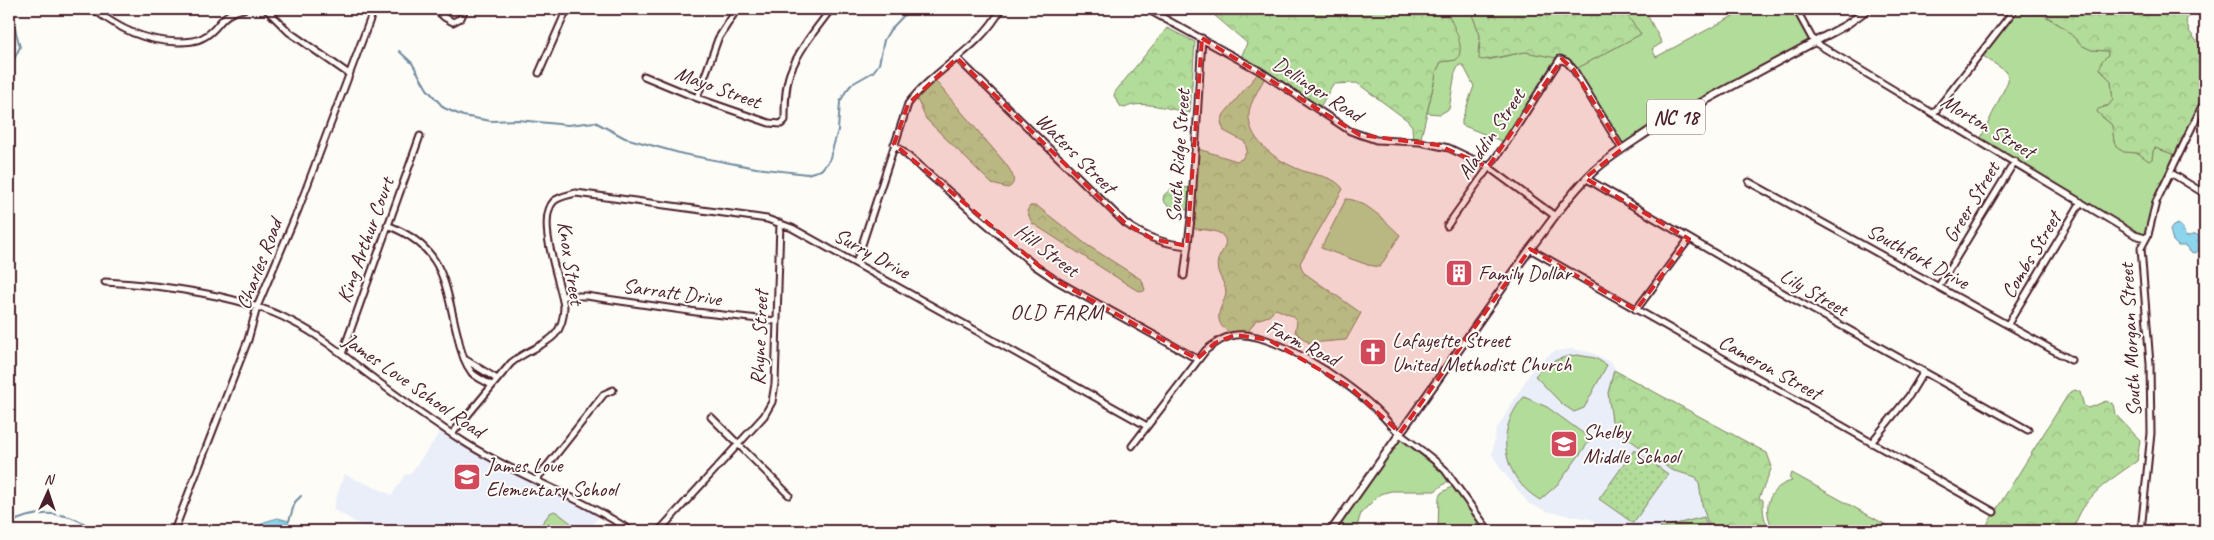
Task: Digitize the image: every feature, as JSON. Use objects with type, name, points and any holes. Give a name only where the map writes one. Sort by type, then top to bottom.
[{"type":"main road","name":"NC 18","points":[[1331,531],[1530,249],[1587,179],[1622,149],[1652,129],[1814,42],[1868,9]]},
{"type":"main road","points":[[2202,531],[2205,526]]},
{"type":"street","points":[[93,9],[106,19],[140,36],[155,40],[184,42],[205,37],[221,19],[230,13],[244,9]]},
{"type":"street","points":[[266,9],[289,32],[349,74]]},
{"type":"street","name":"Charles Road","points":[[174,531],[248,340],[258,307],[298,210],[374,9]]},
{"type":"street","points":[[435,9],[453,22],[458,21],[465,9]]},
{"type":"street","points":[[538,73],[567,9]]},
{"type":"street","points":[[697,98],[718,39],[737,9]]},
{"type":"street","name":"Mayo Street","points":[[644,76],[697,98],[769,123],[781,124],[786,120],[787,85],[790,72],[803,47],[830,9]]},
{"type":"street","points":[[856,263],[908,104],[994,23],[1001,9]]},
{"type":"street","name":"Dellinger Road","points":[[1147,9],[1266,75],[1360,136],[1376,140],[1420,142],[1449,148],[1488,168],[1555,216]]},
{"type":"street","points":[[1796,9],[1814,42]]},
{"type":"street","points":[[1934,113],[2015,9]]},
{"type":"street","name":"South Ridge Street","points":[[1184,276],[1191,219],[1202,38]]},
{"type":"street","name":"Morton Street","points":[[1814,42],[2015,161],[2135,236],[2145,238]]},
{"type":"street","name":"Waters Street","points":[[958,58],[1139,234],[1164,243],[1188,246]]},
{"type":"street","name":"Aladdin Street","points":[[1447,226],[1560,59],[1567,62],[1574,70],[1622,149]]},
{"type":"street","name":"South Morgan Street","points":[[2141,531],[2151,433],[2150,364],[2141,250],[2148,235],[2156,202],[2205,100]]},
{"type":"street","name":"King Arthur Court","points":[[342,354],[420,136]]},
{"type":"street","name":"Hill Street","points":[[894,144],[1056,281],[1197,359]]},
{"type":"street","name":"Greer Street","points":[[1939,286],[2015,161]]},
{"type":"street","points":[[2171,174],[2205,194]]},
{"type":"street","name":"Lily Street","points":[[1587,179],[1924,373],[2028,430]]},
{"type":"street","name":"Southfork Drive","points":[[1750,182],[2070,360]]},
{"type":"street","name":"Surry Drive","points":[[555,200],[570,194],[585,194],[746,216],[780,223],[807,235],[1147,426]]},
{"type":"street","name":"Knox Street","points":[[452,434],[491,385],[521,354],[552,339],[558,333],[564,318],[562,296],[547,222],[547,213],[555,200]]},
{"type":"street","name":"Combs Street","points":[[2008,324],[2082,202]]},
{"type":"street","name":"Rhyne Street","points":[[659,531],[739,445],[764,416],[772,402],[775,384],[780,223]]},
{"type":"street","points":[[387,225],[418,242],[438,264],[447,290],[460,346],[466,360],[472,372],[491,385]]},
{"type":"street","points":[[1636,310],[1689,239]]},
{"type":"street","name":"Cameron Street","points":[[1530,249],[1994,512]]},
{"type":"street","name":"James Love School Road","points":[[105,282],[180,289],[258,307],[301,326],[452,434],[478,450],[601,513],[631,531]]},
{"type":"street","name":"Sarratt Drive","points":[[562,296],[586,296],[696,312],[776,320]]},
{"type":"street","name":"Farm Road","points":[[1132,446],[1197,359],[1215,343],[1235,335],[1251,335],[1269,340],[1319,367],[1370,403],[1400,434],[1445,470],[1489,531]]},
{"type":"street","points":[[466,360],[497,379]]},
{"type":"street","points":[[1871,442],[1909,396],[1924,373]]},
{"type":"street","points":[[536,480],[604,394],[613,390]]},
{"type":"street","points":[[711,417],[789,495]]},
{"type":"highlighted area","points":[[1202,38],[1360,135],[1438,145],[1488,167],[1562,59],[1574,70],[1622,149],[1585,178],[1689,239],[1636,310],[1530,249],[1400,433],[1351,388],[1269,340],[1235,335],[1215,343],[1197,359],[1057,281],[894,144],[908,104],[957,58],[1125,223],[1153,239],[1187,246]]},
{"type":"shaded area","name":"Shelby Middle School","points":[[1573,349],[1593,353],[1612,363],[1615,368],[1608,393],[1612,420],[1622,434],[1679,473],[1695,477],[1699,483],[1702,504],[1710,531],[1609,531],[1590,519],[1549,512],[1529,504],[1500,468],[1492,454],[1496,430],[1535,365],[1555,351]]},
{"type":"shaded area","name":"James Love Elementary School","points":[[441,427],[464,442],[601,513],[589,531],[371,531],[333,509],[344,474],[392,495],[405,475],[410,474],[439,434]]},
{"type":"green space","points":[[1207,9],[1446,9],[1455,28],[1459,42],[1459,55],[1456,60],[1441,62],[1437,70],[1420,142],[1413,142],[1412,126],[1407,120],[1357,83],[1333,84],[1319,109],[1266,75],[1251,105],[1249,113],[1250,124],[1260,143],[1268,151],[1287,164],[1331,179],[1343,189],[1300,263],[1303,272],[1361,313],[1346,340],[1309,343],[1295,332],[1297,322],[1294,317],[1276,309],[1269,316],[1256,320],[1246,335],[1227,331],[1219,320],[1220,310],[1226,293],[1217,265],[1225,245],[1225,239],[1217,232],[1190,228],[1191,211],[1167,205],[1163,200],[1164,195],[1171,189],[1192,187],[1195,148],[1237,161],[1242,159],[1247,151],[1245,142],[1224,131],[1221,122],[1224,114],[1260,71],[1240,60],[1247,43]]},
{"type":"green space","points":[[1446,9],[1470,9],[1480,35],[1478,53],[1487,60],[1525,52],[1559,58],[1506,143],[1462,125],[1474,86],[1463,65],[1459,65],[1455,73],[1449,109],[1440,114],[1427,113],[1437,70],[1441,62],[1456,60],[1460,46]]},
{"type":"green space","points":[[1470,9],[1622,9],[1641,34],[1574,70],[1562,59],[1525,52],[1483,60],[1479,59],[1480,35]]},
{"type":"green space","points":[[1622,9],[1644,9],[1662,43],[1652,49],[1656,57],[1739,13],[1735,9],[1796,9],[1814,42],[1622,149],[1574,70],[1641,34]]},
{"type":"green space","points":[[2015,9],[2034,9],[2064,28],[2083,46],[2092,50],[2108,51],[2108,55],[2102,61],[2102,72],[2111,81],[2113,100],[2108,106],[2104,106],[2101,116],[2112,125],[2114,141],[2124,152],[2138,153],[2148,160],[2152,159],[2155,148],[2179,156],[2156,202],[2145,238],[1980,140],[2008,81],[2007,72],[1980,54]]},
{"type":"green space","points":[[2042,9],[2192,9],[2186,21],[2189,31],[2205,52],[2205,100],[2179,156],[2155,148],[2152,159],[2149,161],[2138,153],[2124,152],[2117,148],[2112,125],[2097,112],[2098,109],[2108,106],[2113,100],[2111,81],[2100,69],[2102,61],[2108,55],[2108,51],[2092,50],[2083,46],[2064,28],[2048,17]]},
{"type":"green space","points":[[1167,28],[1195,42],[1190,113],[1148,105],[1121,107],[1114,96],[1115,92]]},
{"type":"green space","points":[[932,77],[1006,164],[1014,180],[1011,186],[1008,188],[992,184],[926,119],[915,95]]},
{"type":"green space","points":[[1346,199],[1368,207],[1400,235],[1380,267],[1368,265],[1321,248]]},
{"type":"green space","points":[[1030,206],[1037,206],[1087,245],[1142,280],[1145,290],[1142,292],[1133,288],[1032,223],[1027,211]]},
{"type":"green space","points":[[1577,355],[1595,358],[1607,365],[1584,408],[1574,412],[1562,404],[1535,376],[1553,361]]},
{"type":"green space","points":[[1614,370],[1767,453],[1772,467],[1759,498],[1763,500],[1765,520],[1772,531],[1710,531],[1696,477],[1671,470],[1622,434],[1612,421],[1608,393]]},
{"type":"green space","points":[[2075,390],[2080,392],[2084,406],[2089,408],[2106,401],[2113,404],[2115,414],[2140,440],[2137,461],[2107,482],[2090,498],[2077,518],[2073,531],[1983,531],[2069,393]]},
{"type":"green space","points":[[1524,397],[1547,407],[1591,439],[1559,483],[1540,500],[1527,491],[1517,479],[1506,453],[1506,438],[1509,424],[1515,410]]},
{"type":"green space","points":[[1400,433],[1452,478],[1435,491],[1391,491],[1380,494],[1361,513],[1356,530],[1331,531]]},
{"type":"green space","points":[[1634,450],[1668,474],[1633,523],[1599,499]]},
{"type":"green space","points":[[1792,473],[1897,531],[1775,531],[1768,516],[1769,501],[1777,489],[1792,481],[1789,478]]},
{"type":"green space","points":[[1457,484],[1489,531],[1438,531],[1439,497],[1441,493]]},
{"type":"green space","points":[[554,511],[581,531],[536,531],[550,513]]},
{"type":"green space","points":[[1704,517],[1708,531],[1661,531],[1660,528]]},
{"type":"water","points":[[2178,224],[2182,227],[2186,237],[2195,234],[2201,237],[2203,243],[2196,253],[2190,252],[2187,246],[2178,246],[2173,241],[2170,230]]},
{"type":"water","points":[[278,518],[289,521],[286,531],[263,531],[261,525],[264,522]]},
{"type":"waterway","points":[[399,51],[412,63],[427,89],[444,108],[463,116],[491,121],[518,120],[568,125],[595,122],[625,138],[683,154],[756,168],[807,174],[821,170],[829,161],[838,130],[840,102],[852,84],[873,72],[879,64],[884,40],[890,30],[910,9]]},
{"type":"waterway","points":[[9,22],[15,29],[20,47],[9,69]]},
{"type":"waterway","points":[[289,521],[295,502],[301,496]]},
{"type":"waterway","points":[[9,524],[30,516],[53,514],[75,519],[94,531]]},
{"type":"place","name":"Family Dollar","points":[[1459,273]]},
{"type":"place","name":"Lafayette Street United Methodist Church","points":[[1373,352]]},
{"type":"place","name":"Shelby Middle School","points":[[1564,444]]},
{"type":"place","name":"James Love Elementary School","points":[[467,477]]},
{"type":"district","name":"OLD FARM","points":[[1057,312]]}]
